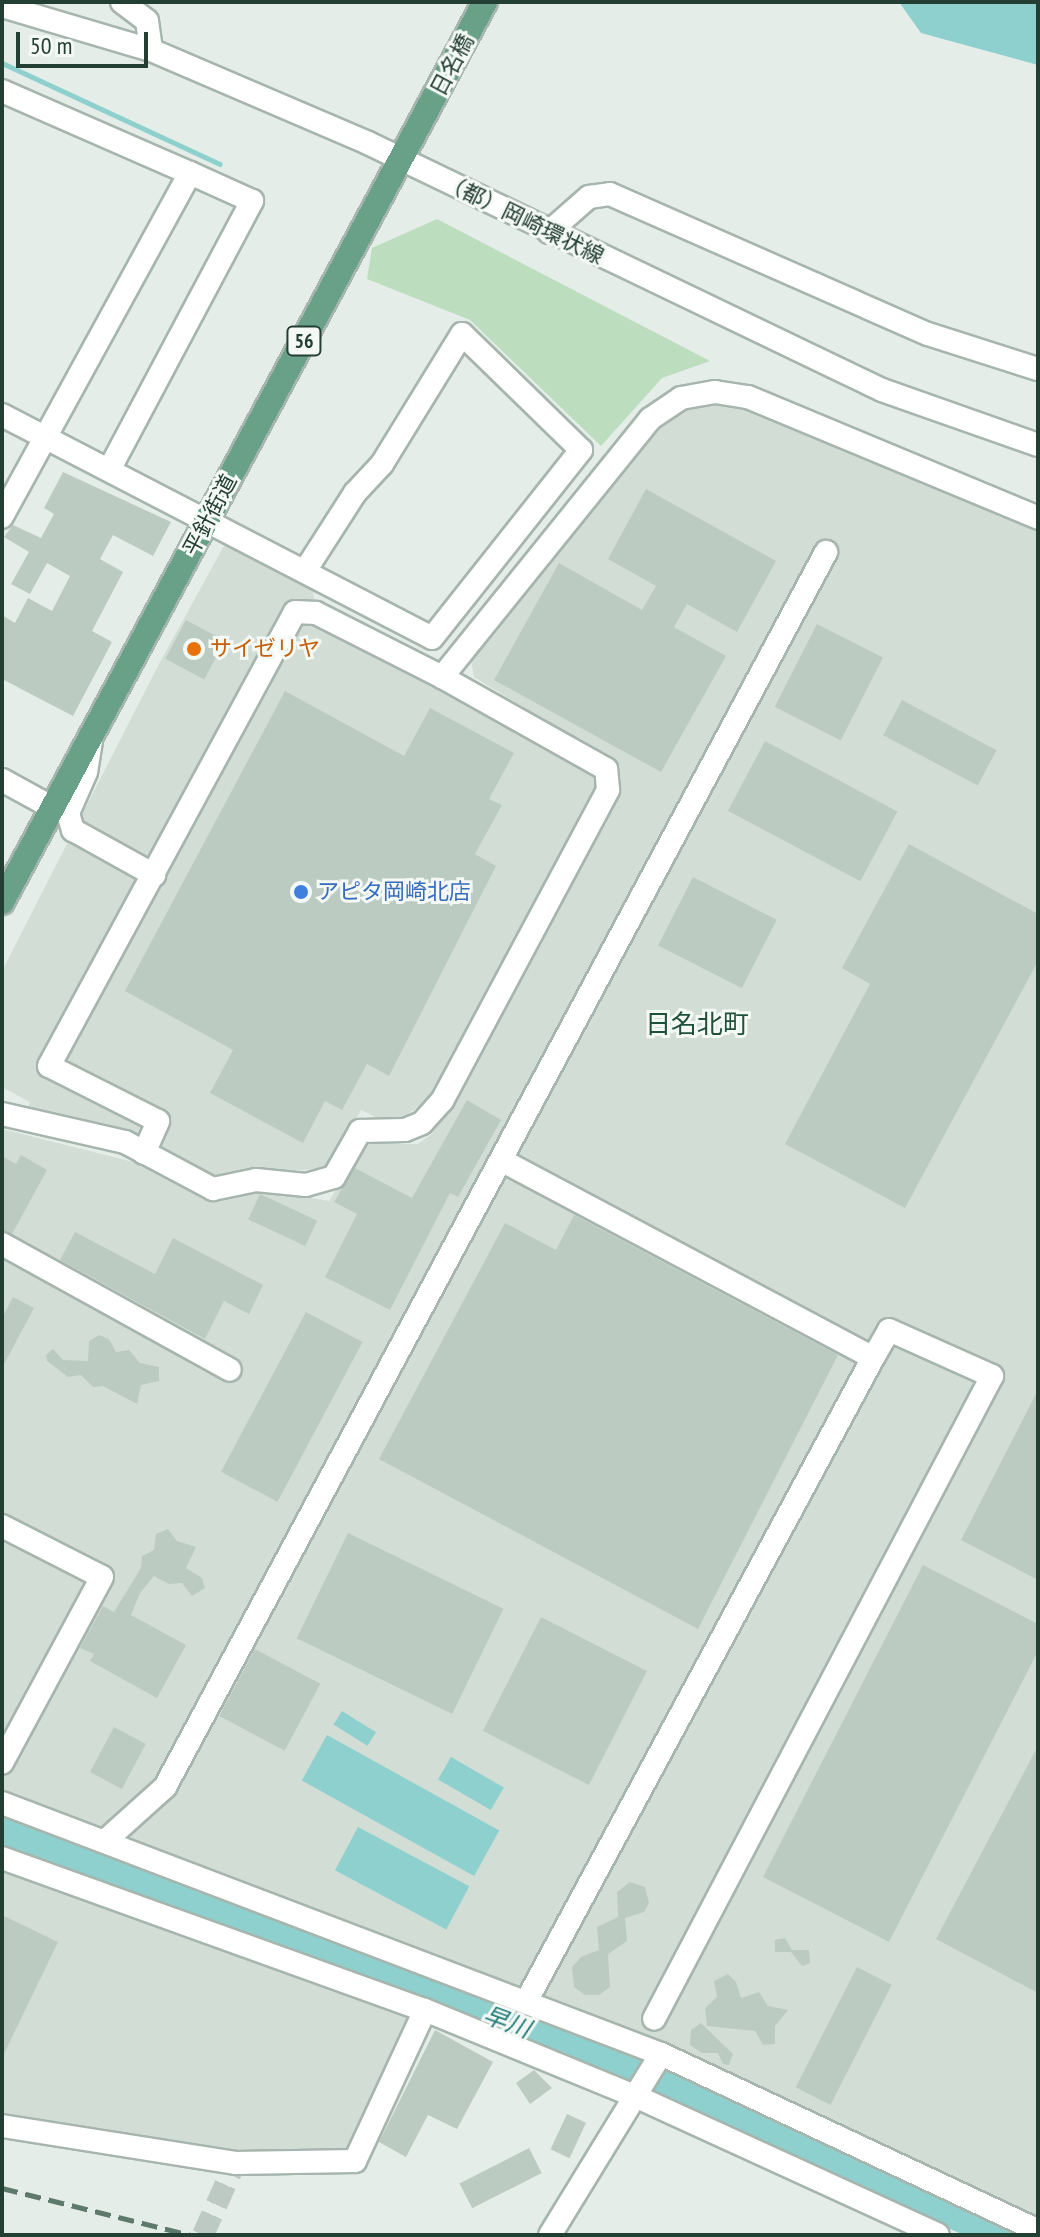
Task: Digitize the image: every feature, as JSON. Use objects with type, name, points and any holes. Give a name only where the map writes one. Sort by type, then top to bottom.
[{"type":"main road","name":"日名橋","points":[[419,128],[485,2]]},
{"type":"main road","name":"平針街道","points":[[2,902],[419,128]]},
{"type":"street","points":[[122,2],[147,21],[151,50]]},
{"type":"street","name":"（都）岡崎環状線","points":[[2,6],[151,50],[402,160],[882,390],[1038,445]]},
{"type":"street","points":[[2,91],[252,201],[109,470]]},
{"type":"street","points":[[2,517],[190,173]]},
{"type":"street","points":[[549,232],[589,197],[610,194],[928,334],[1038,369]]},
{"type":"street","points":[[2,415],[432,638],[581,450],[462,334],[382,464],[355,493],[305,571]]},
{"type":"street","points":[[442,677],[650,419],[681,398],[715,392],[748,397],[1038,518]]},
{"type":"street","points":[[105,1841],[165,1787],[826,552]]},
{"type":"street","points":[[2,1114],[125,1142],[144,1153],[213,1189],[256,1180],[306,1185],[334,1177],[360,1131],[405,1130],[422,1123],[442,1101],[608,790],[606,769],[442,677],[316,613],[295,612],[49,1066],[158,1121],[144,1153]]},
{"type":"street","points":[[92,735],[86,772],[68,813],[73,830],[154,875]]},
{"type":"street","points":[[2,780],[53,808]]},
{"type":"street","points":[[501,1160],[873,1358]]},
{"type":"street","points":[[2,1244],[230,1370]]},
{"type":"street","points":[[527,2000],[889,1330],[992,1376],[654,2019]]},
{"type":"street","points":[[2,1526],[102,1577],[2,1763]]},
{"type":"street","points":[[2,1803],[527,2000],[661,2054],[1038,2231]]},
{"type":"street","points":[[2,1858],[425,2010],[635,2096],[938,2235]]},
{"type":"street","points":[[2,2126],[235,2163],[355,2161],[425,2010]]},
{"type":"street","points":[[550,2235],[661,2054]]},
{"type":"shaded area","points":[[701,404],[738,405],[1038,528],[1038,2221],[650,2036],[2,1792],[2,1129],[133,1162],[205,1200],[219,1202],[262,1189],[329,1201],[364,1144],[418,1144],[432,1134],[620,788],[616,764],[474,677],[470,655],[667,417]]},
{"type":"shaded area","points":[[234,542],[312,586],[318,623],[596,771],[601,782],[433,1096],[401,1119],[380,1119],[361,1110],[328,1168],[217,1177],[28,1109],[30,1102],[2,1087],[2,971],[159,664],[225,544]]},
{"type":"shaded area","points":[[2,1871],[415,2015],[353,2154],[305,2157],[236,2150],[2,2113]]},
{"type":"green space","points":[[437,219],[710,361],[662,378],[601,446],[470,320],[367,279],[372,248]]},
{"type":"water","points":[[899,2],[1038,2],[1038,65],[921,33]]},
{"type":"water","points":[[342,1711],[376,1732],[367,1746],[334,1725]]},
{"type":"water","points":[[327,1735],[499,1831],[474,1876],[302,1780]]},
{"type":"water","points":[[451,1757],[504,1788],[491,1810],[438,1780]]},
{"type":"water","points":[[358,1827],[469,1886],[446,1929],[335,1870]]},
{"type":"building","points":[[63,472],[171,522],[153,556],[113,535],[100,559],[123,572],[92,631],[112,642],[73,716],[2,679],[2,615],[15,623],[28,598],[52,611],[70,576],[47,563],[30,594],[11,584],[29,552],[4,537],[13,525],[41,538],[54,514],[44,508]]},
{"type":"building","points":[[646,489],[776,561],[737,632],[687,604],[674,627],[726,656],[661,772],[494,680],[559,563],[642,610],[656,586],[608,559]]},
{"type":"building","points":[[186,620],[225,641],[204,680],[165,659]]},
{"type":"building","points":[[817,624],[883,658],[841,740],[775,707]]},
{"type":"building","points":[[285,691],[404,756],[430,708],[514,753],[489,799],[502,805],[475,854],[496,866],[389,1076],[367,1064],[342,1110],[325,1101],[303,1143],[210,1093],[233,1050],[125,991]]},
{"type":"building","points":[[902,700],[996,750],[978,786],[883,735]]},
{"type":"building","points":[[765,741],[897,811],[860,881],[728,811]]},
{"type":"building","points":[[909,844],[1038,914],[1038,961],[905,1208],[785,1144],[870,984],[842,968]]},
{"type":"building","points":[[693,877],[777,920],[742,988],[658,946]]},
{"type":"building","points":[[467,1100],[501,1120],[458,1197],[450,1193],[390,1310],[325,1277],[357,1214],[334,1202],[355,1168],[412,1198]]},
{"type":"building","points":[[21,1155],[47,1170],[12,1234],[2,1230],[2,1156],[16,1164]]},
{"type":"building","points":[[260,1194],[317,1221],[305,1246],[248,1219]]},
{"type":"building","points":[[574,1215],[838,1355],[698,1629],[379,1459],[505,1223],[556,1250]]},
{"type":"building","points":[[75,1232],[155,1274],[173,1238],[263,1285],[249,1314],[224,1301],[205,1339],[60,1260]]},
{"type":"building","points":[[13,1297],[34,1308],[2,1368],[2,1318]]},
{"type":"building","points":[[306,1312],[363,1342],[278,1502],[221,1472]]},
{"type":"building","points":[[99,1335],[109,1339],[116,1352],[129,1350],[140,1363],[159,1367],[159,1381],[141,1385],[137,1404],[103,1386],[93,1387],[81,1375],[68,1377],[47,1361],[46,1355],[53,1349],[63,1360],[88,1361],[89,1341]]},
{"type":"building","points":[[1038,1390],[1038,1580],[961,1540]]},
{"type":"building","points":[[168,1529],[177,1541],[196,1547],[186,1568],[202,1578],[205,1588],[192,1596],[182,1583],[169,1584],[154,1576],[140,1593],[131,1615],[186,1645],[157,1698],[90,1661],[94,1654],[80,1648],[103,1606],[114,1612],[141,1568],[142,1556],[154,1550],[156,1534]]},
{"type":"building","points":[[348,1533],[503,1609],[452,1714],[297,1638]]},
{"type":"building","points":[[923,1565],[1038,1624],[1038,1651],[889,1942],[763,1877]]},
{"type":"building","points":[[541,1617],[647,1671],[589,1785],[483,1731]]},
{"type":"building","points":[[255,1649],[320,1684],[285,1751],[219,1716]]},
{"type":"building","points":[[114,1727],[146,1744],[122,1789],[90,1772]]},
{"type":"building","points":[[1038,1746],[1038,1993],[936,1939]]},
{"type":"building","points":[[630,1882],[645,1887],[649,1903],[644,1912],[625,1918],[627,1941],[608,1954],[610,1987],[599,1995],[585,1995],[574,1987],[572,1967],[581,1957],[599,1950],[597,1927],[618,1917],[617,1892]]},
{"type":"building","points":[[2,1915],[58,1942],[2,2058]]},
{"type":"building","points":[[785,1938],[792,1950],[809,1950],[810,1963],[802,1966],[791,1952],[775,1952],[775,1940]]},
{"type":"building","points":[[857,1967],[892,1985],[830,2105],[796,2087]]},
{"type":"building","points":[[728,1974],[736,1982],[741,1998],[759,1992],[768,2006],[788,2010],[775,2026],[775,2044],[763,2045],[755,2031],[707,2026],[705,2008],[717,1997],[714,1981]]},
{"type":"building","points":[[701,2023],[733,2054],[729,2065],[723,2064],[718,2053],[702,2053],[690,2045],[691,2030]]},
{"type":"building","points":[[435,2030],[493,2062],[457,2129],[428,2115],[406,2157],[379,2142]]},
{"type":"building","points":[[534,2070],[552,2088],[530,2104],[516,2083]]},
{"type":"building","points":[[567,2114],[586,2123],[570,2158],[551,2149]]},
{"type":"building","points":[[529,2148],[542,2173],[472,2208],[460,2183]]},
{"type":"waterway","points":[[2,63],[220,164]]},
{"type":"waterway","name":"早川","points":[[2,1834],[637,2070],[1002,2235]]},
{"type":"tunnel","points":[[203,2235],[235,2163]]},
{"type":"railway","points":[[2,2188],[191,2235]]},
{"type":"place","name":"サイゼリヤ","points":[[194,649]]},
{"type":"place","name":"アピタ岡崎北店","points":[[301,892]]},
{"type":"district","name":"日名北町","points":[[697,1024]]}]
